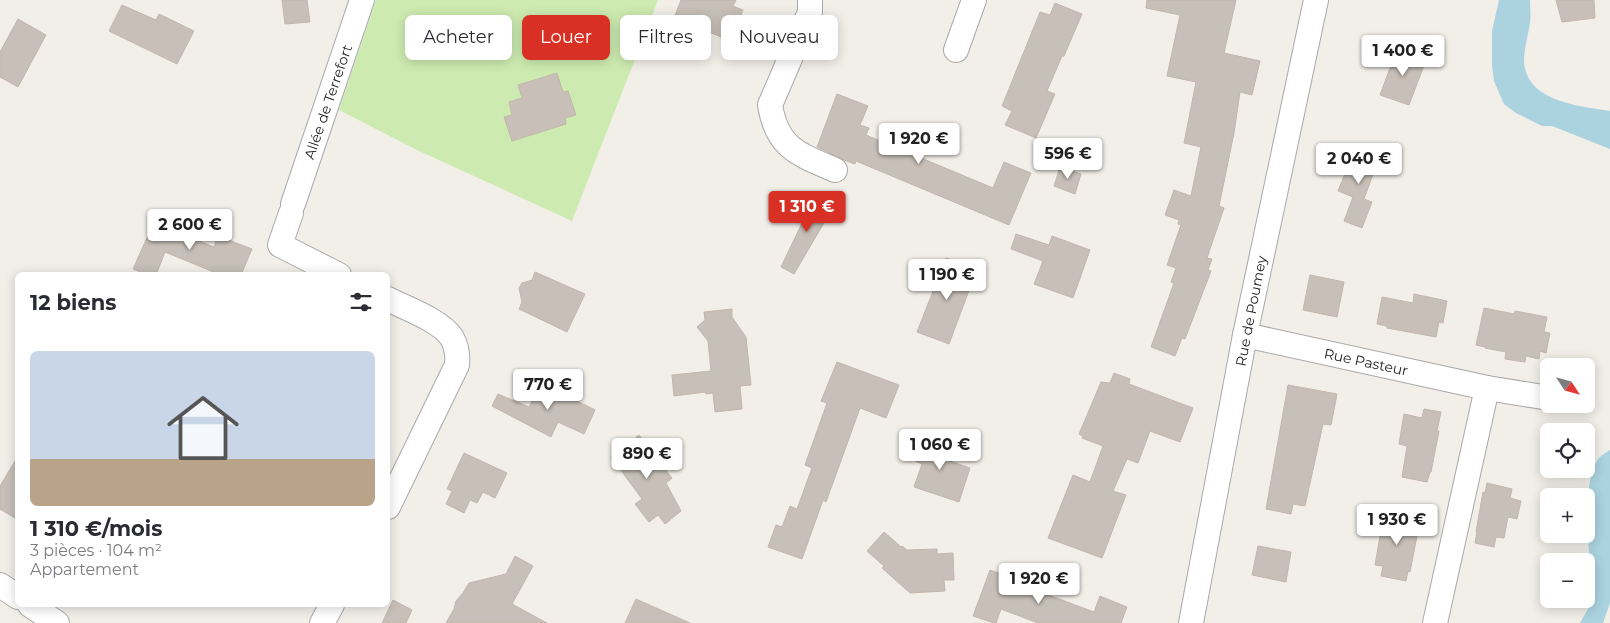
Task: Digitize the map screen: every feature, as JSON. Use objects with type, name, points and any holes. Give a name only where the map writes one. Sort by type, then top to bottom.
[{"type":"street","name":"Allée de Terrefort","points":[[333,272],[280,245],[362,0]]},
{"type":"street","points":[[810,0],[810,12],[770,105],[773,121],[779,136],[790,148],[834,170]]},
{"type":"street","points":[[956,50],[974,0]]},
{"type":"street","name":"Rue de Poumey","points":[[1191,623],[1245,335],[1316,0]]},
{"type":"street","points":[[390,300],[446,331],[451,337],[458,355],[457,365],[390,503]]},
{"type":"street","name":"Rue Pasteur","points":[[1245,335],[1487,388],[1540,397]]},
{"type":"street","points":[[1435,623],[1487,388]]},
{"type":"street","points":[[0,585],[15,595]]},
{"type":"street","points":[[33,607],[57,623]]},
{"type":"street","points":[[322,623],[331,607]]},
{"type":"green space","points":[[376,0],[658,0],[652,15],[620,15],[620,60],[635,60],[572,221],[417,150],[339,110]]},
{"type":"water","points":[[1499,0],[1530,0],[1530,20],[1524,56],[1527,75],[1544,94],[1556,100],[1610,111],[1610,149],[1552,126],[1542,126],[1516,113],[1504,104],[1494,81],[1492,66],[1492,31]]},
{"type":"water","points":[[1610,450],[1610,603],[1603,623],[1580,623],[1589,608],[1595,608],[1595,553],[1590,553],[1589,543],[1595,543],[1595,488],[1589,488],[1591,478],[1595,478],[1595,466],[1600,457]]},
{"type":"building","points":[[282,0],[307,0],[310,22],[285,24]]},
{"type":"building","points":[[681,0],[736,0],[733,6],[743,10],[741,15],[721,15],[721,37],[711,33],[711,15],[675,15]]},
{"type":"building","points":[[1147,0],[1236,0],[1224,53],[1260,61],[1252,95],[1240,92],[1234,133],[1219,206],[1224,208],[1207,258],[1212,259],[1208,270],[1211,271],[1185,339],[1182,338],[1175,356],[1151,347],[1174,283],[1171,282],[1176,268],[1167,265],[1181,225],[1178,224],[1179,220],[1165,215],[1174,190],[1191,196],[1201,147],[1184,143],[1196,82],[1167,76],[1180,15],[1146,8]]},
{"type":"building","points":[[1556,0],[1594,0],[1595,18],[1562,22]]},
{"type":"building","points":[[1055,3],[1082,14],[1047,91],[1055,94],[1036,138],[1005,125],[1012,111],[1002,106],[1040,12],[1050,15]]},
{"type":"building","points":[[122,5],[156,20],[159,14],[194,31],[177,64],[109,31]]},
{"type":"building","points":[[18,19],[46,35],[18,87],[0,77],[0,52]]},
{"type":"building","points":[[1397,49],[1426,60],[1409,105],[1380,95]]},
{"type":"building","points":[[557,73],[563,92],[568,91],[576,115],[565,118],[566,124],[512,141],[504,117],[512,115],[509,102],[522,98],[518,85]]},
{"type":"building","points":[[837,94],[868,106],[860,125],[869,128],[866,135],[993,188],[1004,162],[1031,173],[1009,225],[856,161],[855,164],[844,160],[817,147]]},
{"type":"building","points":[[1356,146],[1380,155],[1364,199],[1372,202],[1362,228],[1344,221],[1353,197],[1338,191]]},
{"type":"building","points":[[1060,167],[1081,174],[1075,194],[1054,186]]},
{"type":"building","points":[[815,196],[833,203],[828,216],[794,274],[781,267]]},
{"type":"building","points":[[158,213],[178,221],[174,231],[214,247],[218,236],[252,249],[242,272],[214,272],[165,252],[157,272],[140,272],[133,269]]},
{"type":"building","points":[[1016,234],[1049,245],[1052,236],[1090,250],[1073,298],[1034,284],[1043,261],[1011,249]]},
{"type":"building","points":[[946,258],[977,269],[949,344],[917,332]]},
{"type":"building","points":[[535,272],[585,294],[567,332],[519,309],[522,302],[519,288],[522,283],[532,280]]},
{"type":"building","points":[[1310,275],[1344,282],[1337,317],[1303,310]]},
{"type":"building","points":[[1414,294],[1447,301],[1443,323],[1439,322],[1436,337],[1387,328],[1387,326],[1377,324],[1382,297],[1413,303]]},
{"type":"building","points":[[1484,308],[1514,314],[1515,311],[1547,317],[1544,332],[1550,333],[1546,353],[1540,351],[1539,359],[1526,356],[1525,362],[1505,359],[1506,352],[1476,345]]},
{"type":"building","points":[[732,309],[732,317],[746,337],[751,385],[740,386],[742,409],[715,412],[713,393],[706,394],[705,392],[674,396],[672,375],[711,371],[708,341],[697,327],[705,320],[704,312]]},
{"type":"building","points":[[837,362],[899,385],[886,418],[860,408],[826,502],[823,500],[802,559],[768,547],[776,525],[782,527],[790,506],[797,509],[812,468],[805,465],[827,403],[821,401]]},
{"type":"building","points":[[1114,373],[1130,379],[1129,384],[1193,408],[1180,442],[1150,431],[1138,463],[1127,459],[1113,491],[1126,495],[1102,558],[1048,538],[1073,475],[1090,482],[1103,446],[1082,438],[1083,436],[1079,434],[1101,382],[1110,383]]},
{"type":"building","points":[[541,383],[595,410],[584,434],[558,422],[551,437],[492,406],[498,394],[529,407]]},
{"type":"building","points":[[1288,385],[1337,394],[1331,425],[1323,424],[1305,506],[1293,504],[1291,514],[1266,509]]},
{"type":"building","points":[[1424,409],[1441,412],[1431,472],[1427,482],[1402,477],[1407,446],[1399,444],[1404,414],[1422,418]]},
{"type":"building","points":[[639,435],[672,478],[666,483],[681,511],[665,524],[658,515],[649,522],[635,504],[642,499],[611,457],[622,448],[622,444],[628,444]]},
{"type":"building","points":[[923,437],[952,446],[947,460],[970,468],[959,502],[914,487],[922,464],[915,461]]},
{"type":"building","points":[[464,453],[507,473],[495,498],[483,492],[477,503],[470,500],[464,513],[446,504],[452,491],[447,489]]},
{"type":"building","points":[[15,461],[15,518],[0,509],[0,486]]},
{"type":"building","points":[[1487,483],[1512,489],[1510,498],[1521,501],[1517,519],[1508,517],[1504,538],[1496,537],[1494,547],[1475,543],[1483,492],[1485,493]]},
{"type":"building","points":[[1384,513],[1418,520],[1416,531],[1418,531],[1410,572],[1408,571],[1406,581],[1381,576],[1383,566],[1375,565]]},
{"type":"building","points":[[884,532],[907,550],[937,549],[937,554],[953,553],[954,580],[944,580],[945,591],[910,593],[882,568],[884,566],[867,551]]},
{"type":"building","points":[[1258,546],[1291,552],[1286,582],[1252,575]]},
{"type":"building","points":[[515,556],[533,566],[512,604],[547,623],[446,623],[456,601],[469,583],[506,574]]},
{"type":"building","points":[[990,570],[1012,578],[1011,581],[1094,612],[1100,596],[1127,607],[1121,623],[1038,623],[1001,609],[996,623],[994,623],[973,616]]},
{"type":"building","points":[[636,599],[690,623],[625,623]]},
{"type":"building","points":[[393,600],[412,610],[406,623],[382,623]]}]
